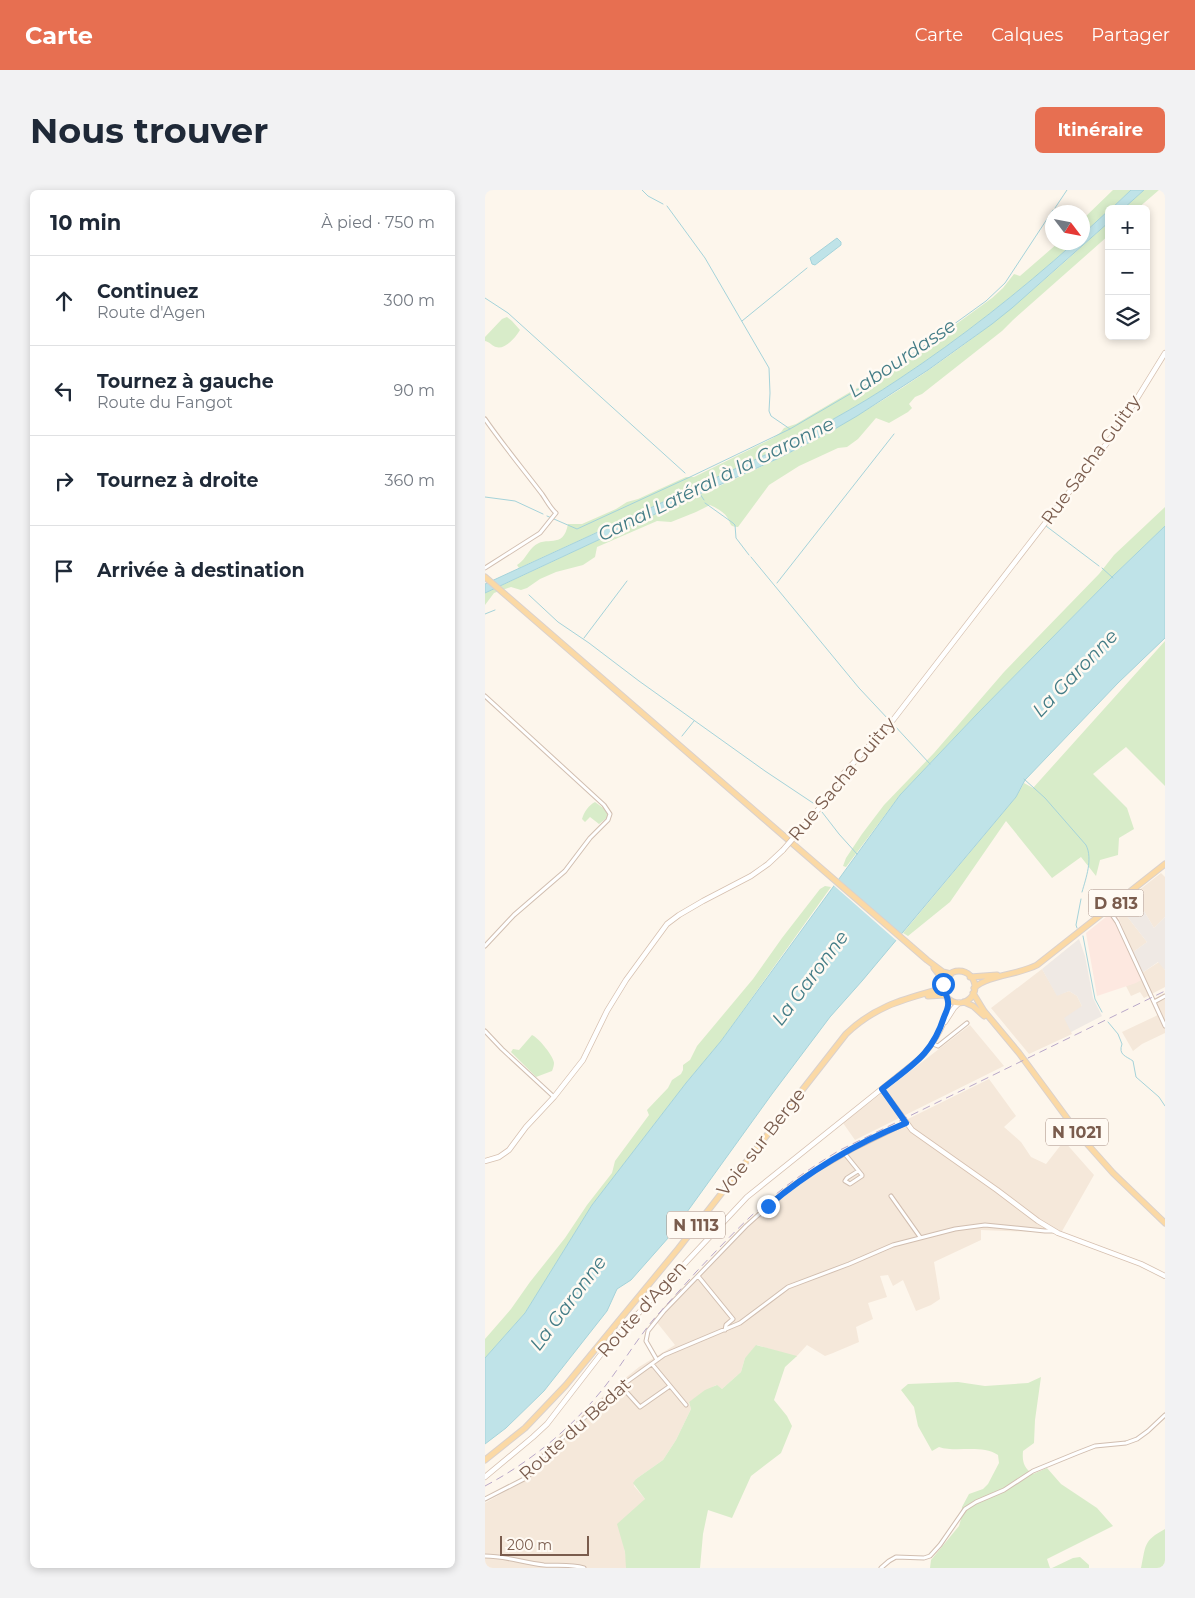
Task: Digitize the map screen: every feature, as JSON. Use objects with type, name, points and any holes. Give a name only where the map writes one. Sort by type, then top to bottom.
[{"type":"main road","points":[[485,577],[925,959],[943,972],[951,974],[962,972],[970,977],[973,981],[974,991],[969,998],[962,1002],[953,1002],[947,997],[944,984],[925,959]]},
{"type":"main road","name":"D 813","points":[[974,991],[979,983],[1018,973],[1033,967],[1047,958],[1165,864]]},
{"type":"main road","name":"D 813","points":[[970,977],[1018,973]]},
{"type":"main road","points":[[944,984],[951,974]]},
{"type":"main road","name":"N 1113","points":[[910,998],[939,989],[944,984]]},
{"type":"main road","name":"N 1021","points":[[974,991],[979,1004],[1081,1137],[1113,1174],[1165,1223]]},
{"type":"main road","name":"N 1113","points":[[910,998],[935,995],[947,997]]},
{"type":"main road","name":"Voie sur Berge","points":[[485,1460],[525,1428],[567,1385],[846,1034],[861,1020],[874,1012],[892,1003],[910,998]]},
{"type":"main road","name":"N 1021","points":[[962,1002],[973,1006],[1000,1031]]},
{"type":"street","name":"Rue Sacha Guitry","points":[[485,1161],[499,1157],[509,1150],[526,1127],[554,1098],[585,1056],[607,1011],[626,980],[667,924],[703,900],[751,876],[768,864],[783,850],[823,804],[844,773],[893,720],[1095,459],[1120,426],[1165,353]]},
{"type":"street","points":[[485,419],[527,477],[541,493],[555,515],[542,531],[533,538],[485,568]]},
{"type":"street","points":[[485,696],[604,806],[610,814],[608,820],[591,838],[565,872],[509,919],[485,946]]},
{"type":"street","points":[[1108,909],[1117,922],[1165,1026]]},
{"type":"street","points":[[1154,1002],[1165,996]]},
{"type":"street","name":"Route d'Agen","points":[[485,1477],[547,1424],[605,1349],[747,1196],[919,1059],[933,1044],[940,1029],[949,1003],[947,997]]},
{"type":"street","name":"Route d'Agen","points":[[940,1029],[954,1008],[962,1002]]},
{"type":"street","points":[[933,1044],[938,1046],[967,1023]]},
{"type":"street","points":[[485,1031],[501,1049],[554,1098]]},
{"type":"street","points":[[882,1089],[912,1130],[1053,1231],[1141,1264],[1165,1276]]},
{"type":"street","points":[[657,1360],[646,1341],[648,1331],[664,1311],[746,1226],[785,1191],[806,1176],[862,1144],[906,1123]]},
{"type":"street","points":[[845,1154],[858,1171],[861,1175],[861,1178],[849,1184],[845,1181],[858,1171]]},
{"type":"street","points":[[891,1196],[920,1237]]},
{"type":"street","name":"Route du Bedat","points":[[485,1499],[533,1472],[545,1454],[591,1411],[651,1364],[672,1350],[725,1330],[750,1316],[789,1287],[849,1264],[883,1248],[920,1237],[985,1225],[1053,1231]]},
{"type":"street","points":[[698,1275],[733,1319],[725,1327],[725,1330]]},
{"type":"street","points":[[651,1364],[686,1405]]},
{"type":"street","points":[[621,1386],[639,1407],[670,1386]]},
{"type":"street","points":[[881,1568],[895,1557],[924,1558],[930,1556],[965,1509],[1004,1490],[1033,1471],[1095,1446],[1126,1443],[1137,1439],[1165,1415]]},
{"type":"street","points":[[485,1556],[544,1565],[566,1565],[584,1568]]},
{"type":"shaded area","points":[[1161,873],[1165,877],[1165,917],[1154,928],[1134,894]]},
{"type":"shaded area","points":[[1134,894],[1154,928],[1165,917],[1165,970],[1158,962],[1142,973],[1132,953],[1147,942],[1119,906]]},
{"type":"shaded area","points":[[1119,906],[1147,942],[1132,953],[1116,911]]},
{"type":"shaded area","points":[[1116,909],[1132,953],[1142,973],[1141,980],[1097,996],[1086,933]]},
{"type":"shaded area","points":[[1079,939],[1085,956],[1093,998],[1102,1016],[1071,1032],[1064,1018],[1082,1006],[1077,996],[1069,991],[1057,996],[1042,969]]},
{"type":"shaded area","points":[[1159,962],[1165,970],[1165,987],[1144,998],[1140,992],[1131,996],[1126,986],[1141,980],[1142,973]]},
{"type":"shaded area","points":[[1042,969],[1057,995],[1069,991],[1077,996],[1082,1006],[1071,1032],[1072,1034],[1029,1054],[991,1008]]},
{"type":"shaded area","points":[[1165,993],[1165,1033],[1142,1044],[1133,1051],[1122,1032],[1158,1015],[1151,1001]]},
{"type":"shaded area","points":[[970,1025],[1004,1066],[855,1140],[843,1123]]},
{"type":"shaded area","points":[[989,1079],[1016,1116],[1004,1127],[1021,1142],[1031,1157],[1046,1164],[1064,1141],[1094,1175],[1061,1233],[981,1230],[981,1240],[934,1262],[940,1299],[916,1311],[903,1280],[893,1286],[888,1275],[880,1276],[887,1297],[868,1303],[873,1319],[856,1327],[859,1342],[825,1356],[807,1345],[796,1357],[757,1345],[745,1358],[741,1372],[722,1389],[716,1385],[689,1402],[691,1409],[676,1440],[663,1460],[636,1479],[634,1486],[645,1499],[623,1541],[626,1568],[485,1568],[485,1503],[532,1476],[540,1465],[537,1456],[591,1406],[639,1367],[675,1345],[655,1320],[745,1223],[799,1178],[839,1153]]},
{"type":"green space","points":[[1113,190],[1131,190],[1115,205],[1105,205],[1105,214],[1090,228],[1090,212]]},
{"type":"green space","points":[[1144,190],[1159,190],[1142,205],[1127,205]]},
{"type":"green space","points":[[1105,226],[1105,239],[1002,331],[922,394],[915,397],[909,404],[912,408],[908,412],[889,423],[876,418],[858,439],[847,447],[838,448],[799,466],[769,485],[738,527],[732,525],[724,513],[710,505],[671,522],[657,521],[597,547],[595,557],[583,565],[556,572],[521,590],[511,587],[494,593],[485,605],[485,593],[764,466],[857,416],[948,357],[1024,297],[1078,250],[1090,250],[1090,239]]},
{"type":"green space","points":[[1050,250],[1066,250],[1011,297],[967,331],[866,400],[763,456],[519,568],[517,565],[538,543],[558,540],[562,537],[566,532],[568,524],[582,524],[627,502],[638,499],[686,477],[694,477],[773,438],[784,428],[796,424],[857,388],[875,381],[992,298],[1014,274],[1020,276]]},
{"type":"green space","points":[[507,317],[520,330],[513,339],[503,347],[495,346],[485,341],[485,337],[502,319]]},
{"type":"green space","points":[[1165,507],[1165,526],[976,715],[900,795],[846,867],[843,866],[846,858],[862,834],[884,805],[934,753],[1004,672],[1099,574],[1114,555]]},
{"type":"green space","points":[[1165,641],[1165,786],[1126,747],[1093,774],[1127,808],[1134,829],[1119,838],[1118,855],[1100,860],[1096,876],[1081,857],[1052,878],[1006,821],[950,902],[908,936],[903,933],[1016,797],[1024,783],[1033,788]]},
{"type":"green space","points":[[595,802],[606,810],[608,817],[599,824],[590,817],[585,822],[582,819],[584,814]]},
{"type":"green space","points":[[825,886],[831,887],[721,1041],[686,1083],[592,1205],[525,1313],[485,1358],[485,1339],[511,1309],[612,1173],[615,1161],[649,1115],[647,1110],[668,1088],[672,1080],[681,1074],[683,1065],[690,1060],[697,1046],[753,979],[820,889]]},
{"type":"green space","points":[[532,1035],[546,1048],[554,1063],[552,1071],[536,1077],[511,1052],[513,1049],[519,1050]]},
{"type":"green space","points":[[756,1345],[797,1356],[785,1367],[774,1400],[787,1416],[792,1426],[781,1453],[751,1476],[732,1518],[708,1510],[703,1534],[700,1568],[626,1568],[625,1552],[617,1524],[645,1499],[633,1483],[663,1460],[676,1440],[691,1409],[689,1402],[705,1390],[717,1385],[722,1389],[741,1372],[745,1358]]},
{"type":"green space","points":[[1041,1377],[1034,1443],[1023,1451],[1024,1464],[1033,1474],[1047,1468],[1061,1484],[1097,1508],[1113,1526],[1047,1559],[1050,1568],[930,1568],[931,1560],[959,1526],[962,1507],[969,1494],[983,1489],[988,1484],[999,1463],[998,1455],[976,1449],[946,1449],[939,1447],[932,1451],[918,1426],[914,1407],[901,1390],[908,1384],[958,1382],[985,1386],[1028,1383]]},
{"type":"green space","points":[[1165,1529],[1165,1568],[1141,1568],[1147,1544],[1153,1537]]},
{"type":"green space","points":[[1080,1557],[1089,1565],[1089,1568],[1052,1568],[1073,1558]]},
{"type":"water","points":[[1131,190],[1144,190],[1127,205],[1115,205]]},
{"type":"water","points":[[1105,214],[1105,226],[1090,239],[1090,228]]},
{"type":"water","points":[[837,238],[841,245],[815,265],[812,264],[810,258]]},
{"type":"water","name":"Canal Latéral à la Garonne","points":[[1066,250],[1077,250],[992,324],[928,370],[833,430],[779,458],[485,593],[485,584],[763,456],[866,400],[967,331]]},
{"type":"water","name":"La Garonne","points":[[1165,526],[1165,638],[1118,683],[1025,780],[1016,797],[830,1017],[669,1237],[631,1280],[617,1289],[607,1311],[544,1391],[506,1428],[485,1444],[485,1358],[525,1313],[592,1205],[686,1083],[721,1041],[900,795],[976,715]]},
{"type":"pier","points":[[836,877],[903,936],[898,942],[831,883]]},
{"type":"waterway","name":"Labourdasse","points":[[642,190],[648,196],[663,204]]},
{"type":"waterway","name":"Labourdasse","points":[[1057,205],[1067,190]]},
{"type":"waterway","name":"Labourdasse","points":[[667,206],[705,258],[769,368],[769,411],[771,416],[790,429],[879,377],[986,301],[1005,283],[1045,222]]},
{"type":"waterway","points":[[742,321],[807,268]]},
{"type":"waterway","name":"Canal Latéral à la Garonne","points":[[485,298],[508,313],[685,473]]},
{"type":"waterway","name":"Canal Latéral à la Garonne","points":[[547,516],[577,529],[790,429]]},
{"type":"waterway","points":[[777,583],[894,434]]},
{"type":"waterway","name":"Canal Latéral à la Garonne","points":[[700,494],[704,500]]},
{"type":"waterway","points":[[485,497],[515,501],[543,514]]},
{"type":"waterway","name":"Canal Latéral à la Garonne","points":[[705,503],[735,525],[736,538],[749,555]]},
{"type":"waterway","points":[[1046,526],[1099,566]]},
{"type":"waterway","points":[[751,557],[859,688],[889,720]]},
{"type":"waterway","points":[[1102,568],[1113,578]]},
{"type":"waterway","points":[[584,638],[627,581]]},
{"type":"waterway","points":[[529,595],[558,622],[765,771],[816,805]]},
{"type":"waterway","points":[[485,614],[495,610]]},
{"type":"waterway","points":[[682,736],[694,721]]},
{"type":"waterway","points":[[893,724],[930,764]]},
{"type":"waterway","points":[[1024,779],[1045,798],[1086,845],[1089,862],[1082,892]]},
{"type":"waterway","points":[[822,812],[857,854]]},
{"type":"waterway","points":[[1077,928],[1081,899]]},
{"type":"waterway","points":[[1083,936],[1095,999],[1102,1012]]},
{"type":"waterway","points":[[1108,1022],[1118,1034],[1122,1044],[1122,1053],[1133,1061],[1136,1077],[1159,1097],[1165,1106]]},
{"type":"railway","points":[[485,1486],[519,1466],[566,1429],[606,1385],[653,1320],[696,1272],[750,1217],[777,1193],[812,1167],[840,1150],[1165,991]]},
{"type":"route","points":[[768,1206],[785,1191],[816,1170],[862,1144],[906,1123],[882,1089],[919,1059],[935,1041],[949,1003],[943,990],[943,984]]}]
